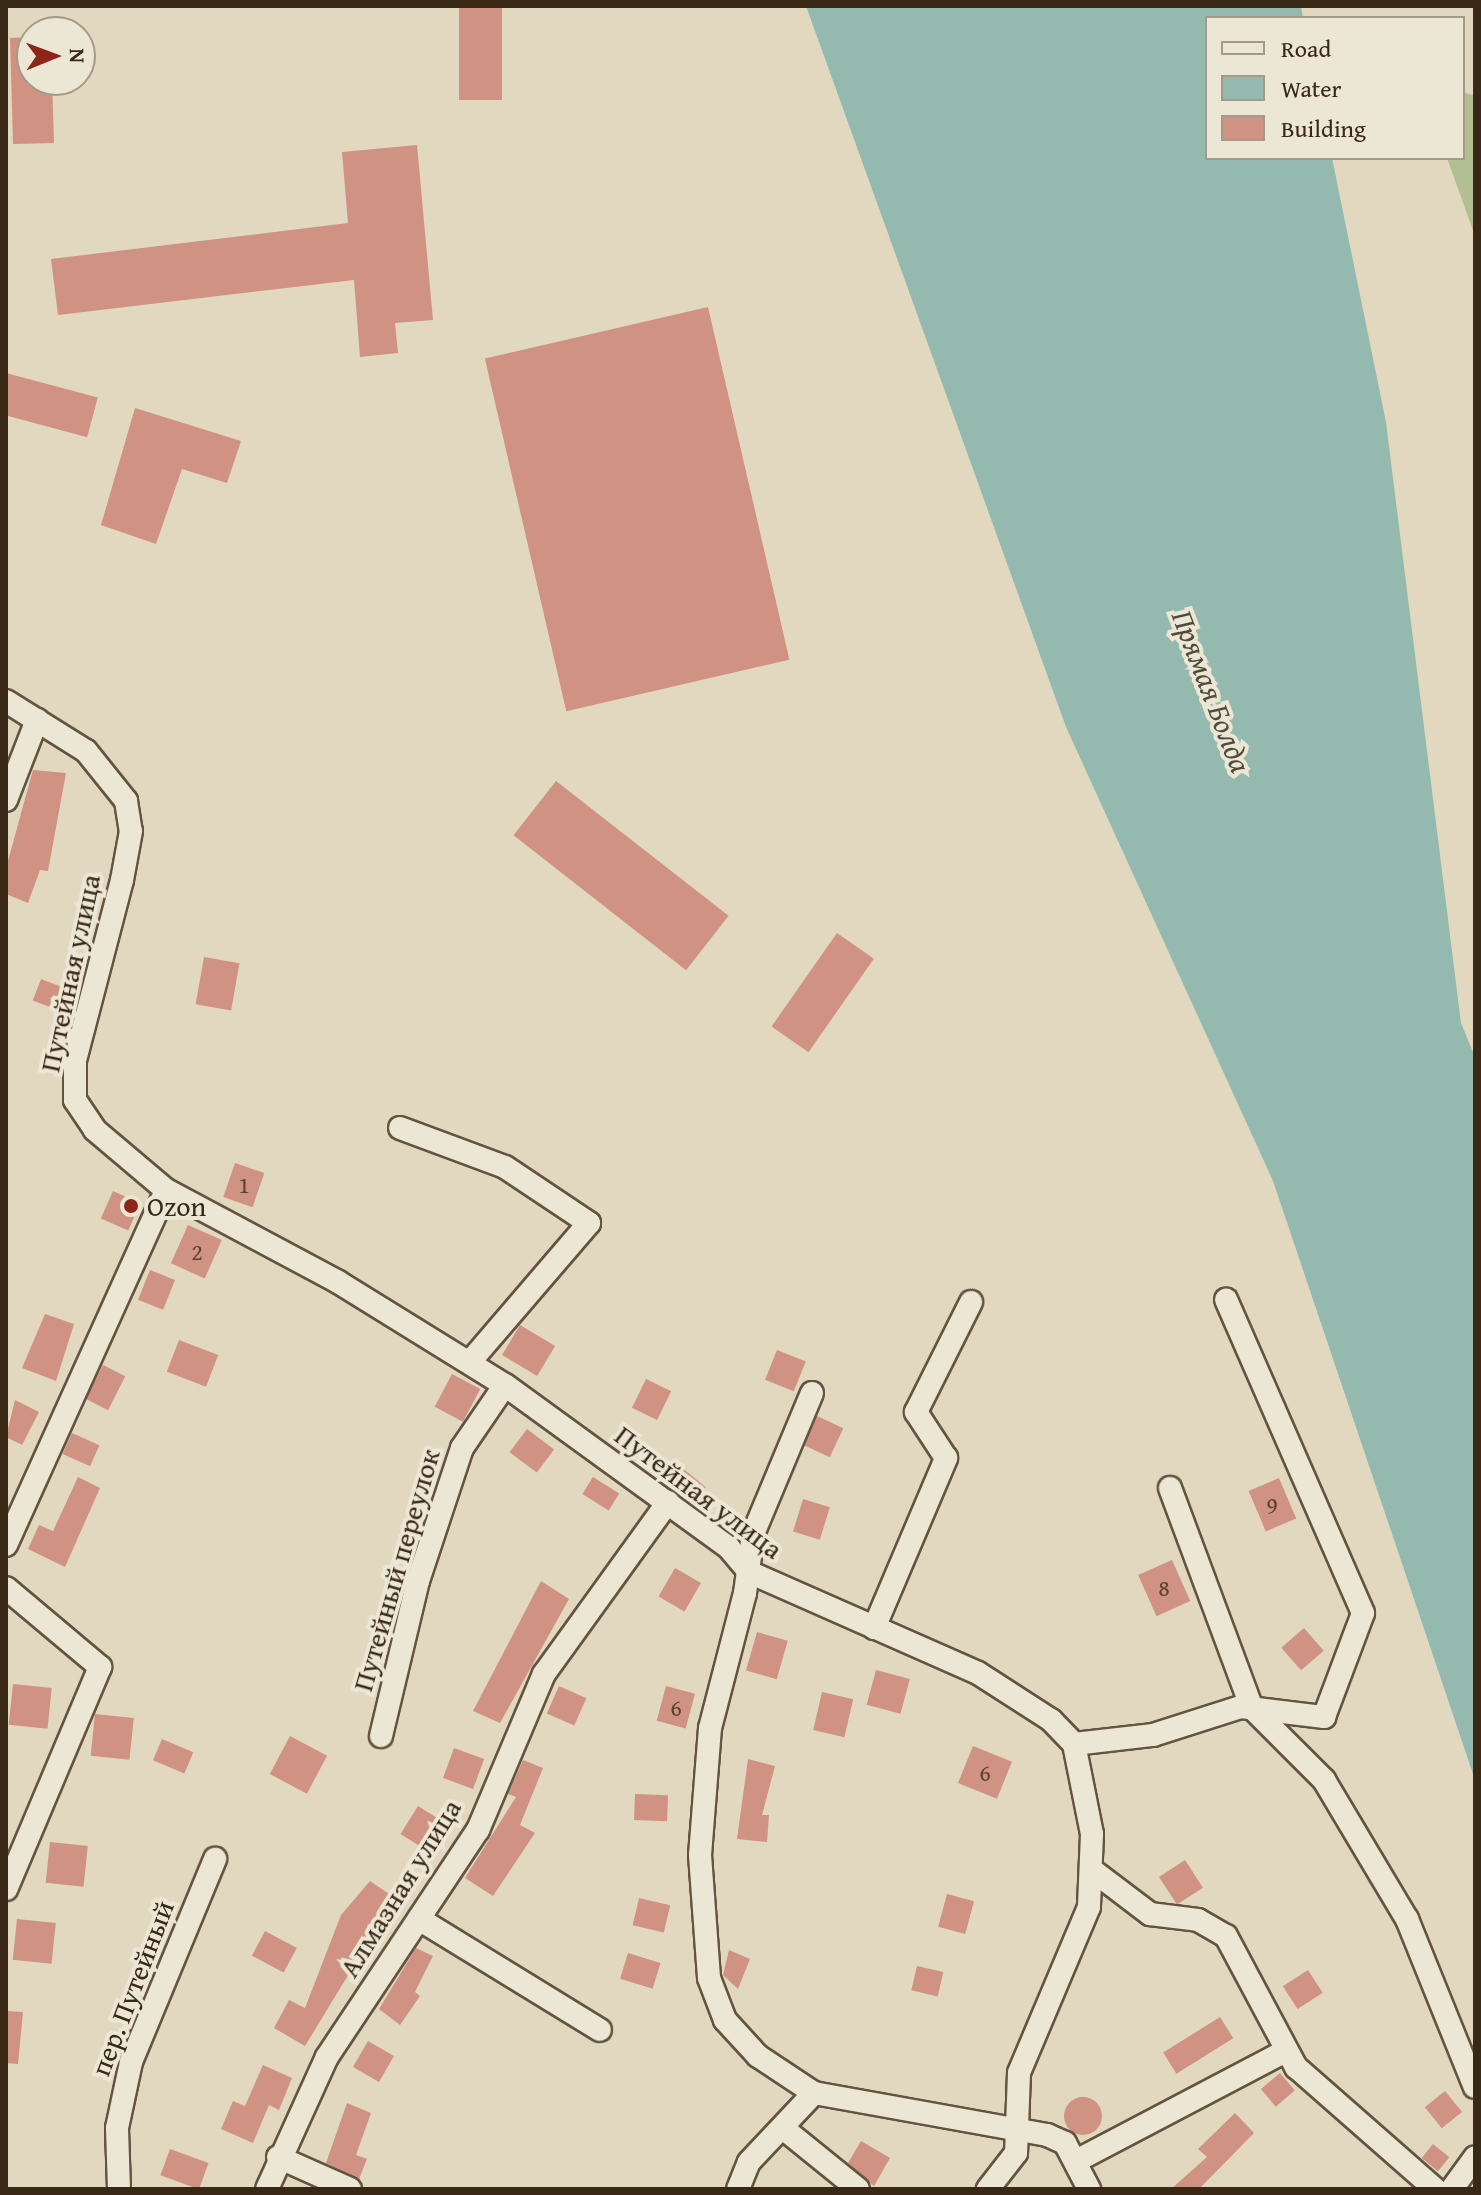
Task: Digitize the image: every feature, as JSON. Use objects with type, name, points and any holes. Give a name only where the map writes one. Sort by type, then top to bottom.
[{"type":"street","name":"Путейная улица","points":[[6,701],[86,751],[126,801],[131,831],[75,1061],[75,1100],[95,1130],[166,1190],[505,1385],[668,1502],[749,1572],[978,1673],[1051,1720],[1074,1744]]},
{"type":"street","points":[[6,800],[37,720]]},
{"type":"street","points":[[400,1128],[505,1167],[589,1223],[469,1363]]},
{"type":"street","points":[[6,1545],[166,1190]]},
{"type":"street","points":[[988,2189],[1016,2153],[1020,2129],[1019,2073],[1076,1944],[1092,1870],[1074,1744],[1153,1735],[1252,1708],[1324,1717],[1363,1613],[1226,1300]]},
{"type":"street","points":[[874,1628],[946,1458],[916,1412],[971,1302]]},
{"type":"street","name":"Путейный переулок","points":[[381,1736],[418,1581],[462,1448],[505,1385]]},
{"type":"street","points":[[812,1393],[753,1534],[749,1572],[710,1728],[702,1800],[709,1978],[725,2020],[758,2056],[814,2093],[1020,2129],[1065,2143],[1078,2160],[1089,2189]]},
{"type":"street","points":[[1170,1488],[1252,1708],[1324,1780],[1407,1919],[1475,2087]]},
{"type":"street","name":"Алмазная улица","points":[[267,2189],[278,2157],[327,2057],[478,1830],[544,1674],[668,1502]]},
{"type":"street","points":[[6,1588],[100,1667],[6,1889]]},
{"type":"street","name":"пер. Путейный","points":[[119,2189],[117,2128],[131,2062],[215,1859]]},
{"type":"street","points":[[1092,1870],[1150,1914],[1198,1920],[1226,1936],[1286,2051],[1435,2189]]},
{"type":"street","points":[[419,1919],[600,2030]]},
{"type":"street","points":[[1078,2160],[1286,2051]]},
{"type":"street","points":[[738,2189],[749,2162],[784,2129],[814,2093]]},
{"type":"street","points":[[784,2129],[858,2189]]},
{"type":"street","points":[[278,2157],[350,2189]]},
{"type":"street","points":[[1452,2189],[1474,2163]]},
{"type":"green space","points":[[1465,93],[1475,96],[1475,236],[1448,160],[1465,160]]},
{"type":"water","name":"Прямая Болда","points":[[806,6],[1301,6],[1303,16],[1205,16],[1205,160],[1332,160],[1386,422],[1461,1023],[1475,1057],[1475,1780],[1273,1181],[1066,727]]},
{"type":"building","points":[[459,6],[502,6],[502,100],[459,100]]},
{"type":"building","points":[[10,38],[16,38],[16,96],[53,96],[54,143],[13,144]]},
{"type":"building","points":[[417,145],[433,320],[395,323],[398,353],[360,357],[354,280],[58,315],[51,259],[348,223],[342,152]]},
{"type":"building","points":[[708,307],[789,660],[566,711],[485,359]]},
{"type":"building","points":[[6,373],[98,398],[87,437],[6,415]]},
{"type":"building","points":[[135,408],[241,441],[227,483],[182,469],[156,544],[101,525]]},
{"type":"building","points":[[33,770],[66,773],[48,871],[40,870],[28,903],[6,894],[6,868]]},
{"type":"building","points":[[556,781],[729,916],[686,970],[514,835]]},
{"type":"building","points":[[837,933],[874,959],[808,1052],[772,1026]]},
{"type":"building","points":[[204,957],[239,963],[231,1011],[196,1004]]},
{"type":"building","points":[[41,979],[69,990],[61,1011],[33,1000]]},
{"type":"building","points":[[235,1163],[264,1173],[253,1207],[223,1197]]},
{"type":"building","points":[[113,1191],[140,1203],[128,1231],[101,1218]]},
{"type":"building","points":[[188,1225],[222,1240],[205,1278],[171,1263]]},
{"type":"building","points":[[150,1270],[175,1280],[163,1310],[138,1300]]},
{"type":"building","points":[[45,1314],[74,1324],[56,1381],[22,1368]]},
{"type":"building","points":[[520,1325],[555,1346],[537,1376],[502,1355]]},
{"type":"building","points":[[179,1340],[218,1355],[206,1387],[167,1372]]},
{"type":"building","points":[[777,1350],[806,1362],[794,1391],[765,1380]]},
{"type":"building","points":[[103,1365],[125,1376],[108,1410],[86,1399]]},
{"type":"building","points":[[452,1374],[480,1389],[463,1422],[435,1407]]},
{"type":"building","points":[[646,1379],[671,1391],[657,1420],[632,1408]]},
{"type":"building","points":[[15,1400],[39,1412],[22,1445],[6,1437]]},
{"type":"building","points":[[817,1416],[843,1428],[830,1457],[803,1445]]},
{"type":"building","points":[[527,1429],[554,1449],[537,1473],[510,1452]]},
{"type":"building","points":[[72,1433],[99,1445],[90,1466],[63,1454]]},
{"type":"building","points":[[681,1467],[706,1487],[695,1500],[670,1480]]},
{"type":"building","points":[[78,1477],[100,1488],[65,1567],[28,1549],[39,1525],[53,1531]]},
{"type":"building","points":[[593,1477],[619,1493],[609,1510],[582,1494]]},
{"type":"building","points":[[1279,1478],[1296,1519],[1266,1531],[1249,1491]]},
{"type":"building","points":[[803,1499],[830,1507],[820,1540],[793,1532]]},
{"type":"building","points":[[1172,1560],[1190,1601],[1157,1616],[1138,1575]]},
{"type":"building","points":[[675,1568],[701,1583],[684,1612],[658,1597]]},
{"type":"building","points":[[541,1581],[569,1599],[500,1723],[473,1711]]},
{"type":"building","points":[[1304,1628],[1324,1651],[1301,1670],[1281,1648]]},
{"type":"building","points":[[757,1632],[788,1641],[777,1679],[746,1670]]},
{"type":"building","points":[[876,1670],[910,1679],[900,1714],[867,1705]]},
{"type":"building","points":[[13,1684],[52,1688],[48,1729],[9,1725]]},
{"type":"building","points":[[559,1686],[586,1698],[574,1726],[547,1713]]},
{"type":"building","points":[[666,1686],[695,1694],[686,1729],[657,1721]]},
{"type":"building","points":[[822,1692],[853,1699],[844,1737],[813,1730]]},
{"type":"building","points":[[95,1714],[134,1718],[129,1760],[91,1756]]},
{"type":"building","points":[[290,1736],[327,1756],[307,1794],[270,1774]]},
{"type":"building","points":[[162,1739],[193,1752],[184,1773],[153,1760]]},
{"type":"building","points":[[973,1746],[1012,1762],[997,1799],[958,1783]]},
{"type":"building","points":[[454,1748],[484,1759],[473,1789],[443,1778]]},
{"type":"building","points":[[748,1759],[775,1766],[762,1815],[769,1815],[767,1842],[737,1839]]},
{"type":"building","points":[[523,1760],[543,1768],[520,1825],[535,1833],[493,1896],[465,1878],[516,1797],[508,1794]]},
{"type":"building","points":[[635,1794],[668,1795],[667,1821],[634,1820]]},
{"type":"building","points":[[418,1806],[447,1824],[429,1852],[401,1834]]},
{"type":"building","points":[[50,1842],[88,1846],[84,1887],[46,1883]]},
{"type":"building","points":[[1185,1860],[1203,1888],[1177,1905],[1159,1877]]},
{"type":"building","points":[[370,1881],[395,1898],[305,2046],[274,2028],[289,2000],[305,2008],[341,1915]]},
{"type":"building","points":[[947,1894],[974,1901],[965,1934],[938,1927]]},
{"type":"building","points":[[639,1898],[670,1905],[664,1932],[633,1925]]},
{"type":"building","points":[[17,1919],[56,1923],[52,1964],[13,1960]]},
{"type":"building","points":[[265,1931],[297,1948],[284,1973],[252,1956]]},
{"type":"building","points":[[416,1948],[433,1956],[415,1992],[420,1996],[400,2025],[379,2009]]},
{"type":"building","points":[[729,1950],[750,1959],[738,1989],[723,1975]]},
{"type":"building","points":[[628,1953],[661,1963],[653,1989],[620,1979]]},
{"type":"building","points":[[917,1966],[943,1972],[938,1996],[911,1990]]},
{"type":"building","points":[[1308,1970],[1323,1993],[1298,2009],[1283,1986]]},
{"type":"building","points":[[6,2011],[23,2012],[18,2064],[6,2063]]},
{"type":"building","points":[[1220,2017],[1233,2038],[1176,2074],[1163,2053]]},
{"type":"building","points":[[368,2041],[394,2056],[379,2082],[353,2067]]},
{"type":"building","points":[[263,2065],[292,2078],[279,2110],[269,2105],[253,2143],[221,2129],[233,2101],[245,2106]]},
{"type":"building","points":[[1280,2073],[1295,2091],[1276,2107],[1261,2089]]},
{"type":"building","points":[[1445,2091],[1462,2112],[1442,2128],[1425,2107]]},
{"type":"building","points":[[1083,2097],[1096,2103],[1102,2116],[1096,2129],[1083,2135],[1070,2129],[1064,2116],[1070,2103]]},
{"type":"building","points":[[347,2103],[371,2113],[356,2155],[367,2159],[359,2179],[326,2163]]},
{"type":"building","points":[[1235,2113],[1254,2133],[1199,2189],[1171,2189],[1207,2157],[1198,2149]]},
{"type":"building","points":[[861,2141],[890,2158],[874,2186],[848,2163]]},
{"type":"building","points":[[1433,2144],[1449,2157],[1438,2171],[1422,2158]]},
{"type":"building","points":[[170,2149],[209,2163],[199,2189],[160,2175]]},
{"type":"place","name":"Ozon","points":[[131,1206]]}]
